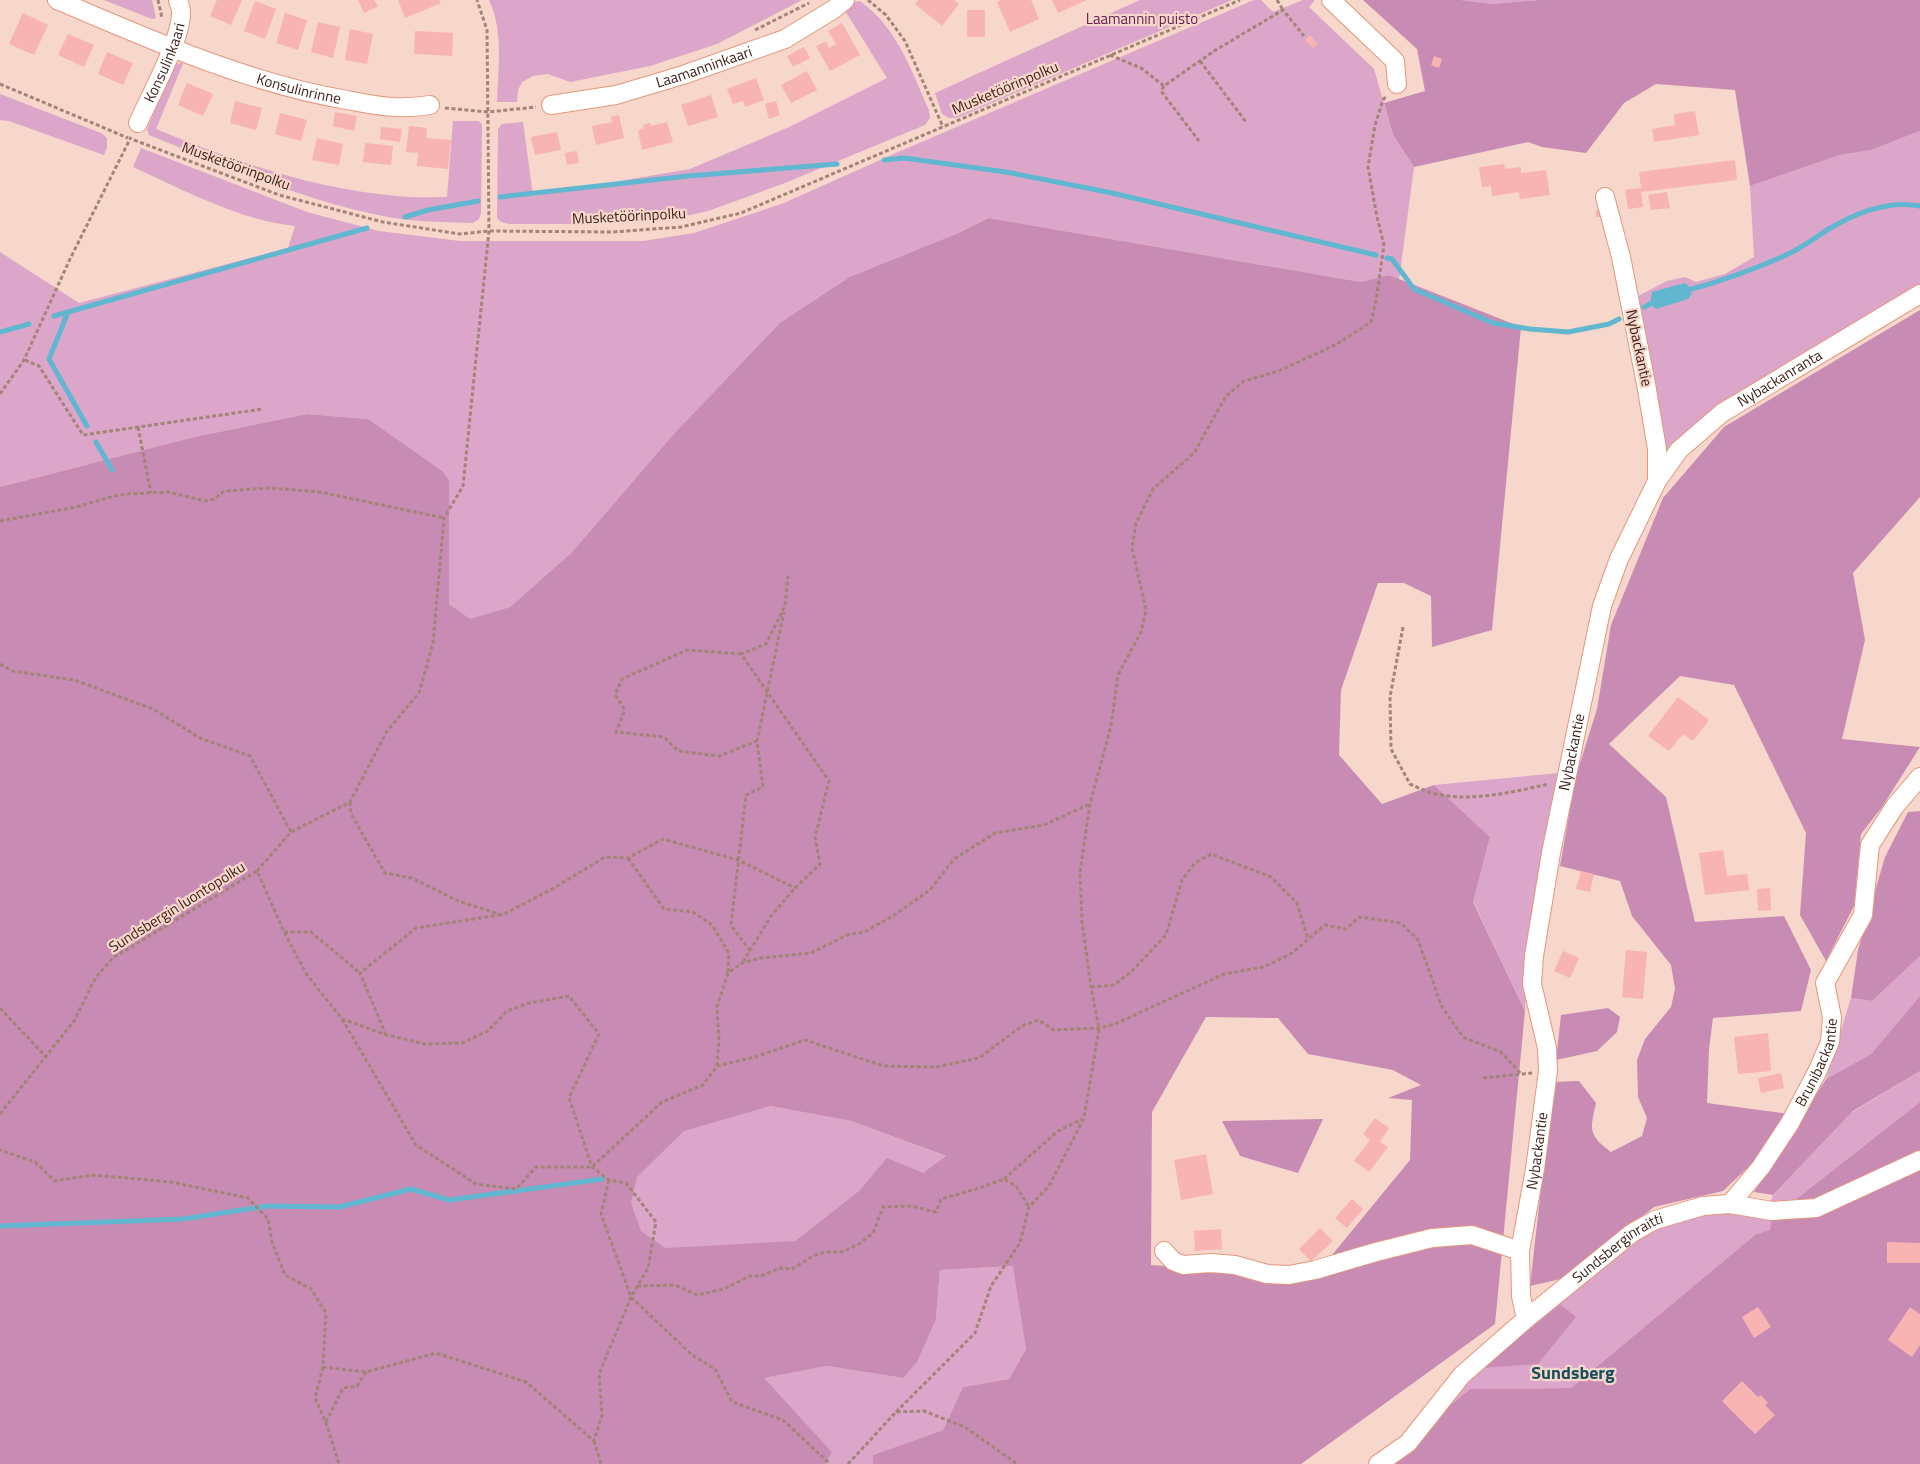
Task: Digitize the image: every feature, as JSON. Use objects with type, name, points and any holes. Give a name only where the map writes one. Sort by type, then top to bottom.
[{"type":"street","name":"Konsulinrinne","points":[[56,0],[172,48],[256,77],[316,95],[389,108],[411,108],[430,105]]},
{"type":"street","name":"Konsulinkaari","points":[[134,131],[172,48],[179,27],[181,11],[178,0]]},
{"type":"street","name":"Laamanninkaari","points":[[551,105],[616,95],[683,75],[785,39],[846,0]]},
{"type":"street","points":[[1331,0],[1395,61],[1397,84]]},
{"type":"street","name":"Nybackantie","points":[[1526,1319],[1521,1296],[1520,1251],[1535,1169],[1548,1071],[1547,1048],[1532,984],[1534,956],[1551,853],[1602,606],[1619,559],[1657,482],[1657,449],[1646,384],[1621,257],[1605,197]]},
{"type":"street","name":"Nybackanranta","points":[[1657,482],[1679,450],[1722,413],[1920,294]]},
{"type":"street","name":"Brunibackantie","points":[[1730,1204],[1761,1167],[1790,1123],[1817,1072],[1830,1042],[1832,1017],[1825,983],[1863,915],[1870,846],[1895,806],[1920,777]]},
{"type":"street","name":"Sundsberginraitti","points":[[1378,1464],[1408,1442],[1462,1374],[1632,1233],[1655,1220],[1703,1206],[1730,1204],[1772,1211],[1816,1208],[1920,1160]]},
{"type":"street","points":[[1164,1251],[1173,1262],[1183,1265],[1211,1263],[1235,1265],[1267,1274],[1289,1275],[1315,1270],[1432,1238],[1472,1235],[1520,1251]]},
{"type":"path","points":[[477,0],[487,30],[489,231],[463,486],[444,518],[433,643],[420,693],[387,731],[350,802],[351,814],[385,873],[412,878],[458,901],[502,915]]},
{"type":"path","points":[[749,33],[814,0]]},
{"type":"path","points":[[868,0],[886,15],[905,41],[943,127]]},
{"type":"path","name":"Musketöörinpolku","points":[[0,84],[134,131],[279,195],[383,222],[460,234],[489,231],[612,232],[681,227],[741,213],[1240,0]]},
{"type":"path","points":[[1277,0],[1304,36]]},
{"type":"path","points":[[1199,141],[1161,91],[1164,86],[1200,61],[1283,10]]},
{"type":"path","points":[[1110,55],[1141,68],[1164,86]]},
{"type":"path","points":[[1200,61],[1246,122]]},
{"type":"path","points":[[848,1464],[896,1412],[975,1333],[992,1286],[1020,1243],[1029,1207],[1049,1186],[1084,1118],[1099,1028],[1091,988],[1082,921],[1080,872],[1090,804],[1111,726],[1118,676],[1141,632],[1146,610],[1132,548],[1136,524],[1153,489],[1194,454],[1226,396],[1244,381],[1279,371],[1337,344],[1371,322],[1384,245],[1368,167],[1375,124],[1383,100],[1397,84]]},
{"type":"path","points":[[430,105],[458,110],[488,112],[551,105]]},
{"type":"path","points":[[0,394],[24,360],[70,259],[134,131]]},
{"type":"path","points":[[24,360],[39,366],[83,435],[263,409]]},
{"type":"path","points":[[138,427],[151,493]]},
{"type":"path","points":[[0,521],[76,507],[114,496],[168,492],[206,501],[215,499],[224,491],[269,488],[320,492],[444,518]]},
{"type":"path","points":[[750,951],[731,925],[746,795],[762,787],[757,741],[785,606],[788,576]]},
{"type":"path","points":[[757,741],[719,756],[678,752],[664,737],[616,732],[625,710],[615,695],[622,679],[687,650],[741,654],[766,644],[785,606]]},
{"type":"path","points":[[1403,627],[1390,697],[1391,749],[1410,784],[1432,793],[1465,797],[1516,791],[1566,780]]},
{"type":"path","points":[[728,973],[742,963],[771,916],[795,888],[820,864],[816,837],[829,781],[741,654]]},
{"type":"path","points":[[0,664],[12,670],[74,680],[154,709],[200,738],[250,756],[291,832]]},
{"type":"path","points":[[256,871],[291,832],[350,802]]},
{"type":"path","points":[[742,963],[761,958],[811,953],[847,935],[864,932],[893,916],[930,890],[954,860],[995,834],[1044,825],[1090,804]]},
{"type":"path","points":[[360,973],[416,928],[502,915],[554,888],[605,857],[628,858],[662,839],[738,860],[795,888]]},
{"type":"path","points":[[1091,988],[1114,985],[1131,972],[1166,935],[1182,880],[1195,863],[1211,854],[1271,877],[1297,903],[1308,939]]},
{"type":"path","points":[[592,1167],[662,1102],[703,1085],[717,1066],[719,1038],[717,1007],[728,973],[729,953],[712,925],[694,912],[664,909],[628,858]]},
{"type":"path","name":"Sundsbergin luontopolku","points":[[0,1114],[47,1058],[74,1021],[96,977],[113,958],[256,871],[284,932],[307,974],[342,1019],[416,1145],[476,1184],[516,1189],[536,1167],[592,1167]]},
{"type":"path","points":[[717,1066],[756,1057],[805,1040],[884,1066],[936,1067],[979,1058],[1022,1026],[1038,1020],[1054,1030],[1099,1028],[1115,1024],[1224,974],[1264,967],[1292,953],[1325,925],[1346,929],[1359,917],[1401,923],[1418,940],[1442,1006],[1463,1037],[1501,1052],[1521,1074]]},
{"type":"path","points":[[284,932],[311,932],[360,973],[386,1036]]},
{"type":"path","points":[[342,1019],[386,1036],[425,1044],[462,1044],[488,1031],[507,1011],[530,1003],[569,996],[599,1034],[569,1098],[592,1167],[609,1180],[626,1183],[656,1222],[648,1268],[630,1297],[599,1374],[602,1415],[594,1441]]},
{"type":"path","points":[[0,1008],[47,1058]]},
{"type":"path","points":[[1483,1078],[1548,1071]]},
{"type":"path","points":[[637,1286],[675,1285],[697,1295],[724,1289],[750,1276],[761,1276],[780,1268],[792,1269],[813,1256],[825,1252],[841,1252],[859,1244],[873,1233],[883,1207],[910,1206],[936,1212],[941,1198],[980,1188],[1004,1179],[1058,1131],[1084,1118]]},
{"type":"path","points":[[0,1150],[35,1162],[55,1181],[93,1175],[171,1182],[248,1198],[268,1219],[272,1242],[285,1274],[311,1289],[326,1313],[323,1367],[315,1398],[326,1423],[339,1464]]},
{"type":"path","points":[[1004,1179],[1016,1186],[1029,1207]]},
{"type":"path","points":[[609,1180],[601,1214],[630,1297],[692,1355],[715,1369],[732,1402],[783,1420],[830,1464]]},
{"type":"path","points":[[323,1367],[366,1372],[436,1353],[526,1382],[594,1441],[601,1464]]},
{"type":"path","points":[[326,1423],[343,1388],[357,1386],[366,1372]]},
{"type":"path","points":[[896,1412],[924,1411],[965,1427],[1017,1464]]},
{"type":"green space","points":[[104,0],[152,0],[156,18],[152,19]]},
{"type":"green space","points":[[489,0],[802,0],[717,44],[650,66],[570,82],[548,74],[533,76],[522,82],[518,90],[517,102],[497,102],[498,37],[494,12]]},
{"type":"green space","name":"Laamannin puisto","points":[[1140,0],[1232,0],[957,118],[949,118],[942,114],[935,93]]},
{"type":"green space","points":[[1254,0],[1261,0],[1273,12],[1303,0],[1315,0],[1309,7],[1374,69],[1393,135],[1414,167],[1399,280],[1389,275],[1361,282],[989,218],[954,235],[672,436],[572,552],[510,607],[470,620],[449,604],[449,480],[368,419],[307,414],[194,437],[0,487],[0,252],[79,303],[288,248],[295,226],[274,223],[232,211],[133,167],[141,148],[307,212],[379,231],[460,241],[643,241],[694,233],[784,203],[898,152]]},
{"type":"green space","points":[[1461,0],[1539,0],[1491,4]]},
{"type":"green space","points":[[860,1],[884,24],[902,50],[929,110],[930,118],[925,125],[785,183],[708,211],[664,221],[604,224],[509,224],[501,222],[497,218],[498,129],[502,124],[523,122],[533,196],[690,169],[787,128],[887,78],[844,9],[854,2]]},
{"type":"green space","points":[[184,61],[156,129],[245,163],[334,187],[403,197],[447,197],[453,121],[478,121],[482,124],[481,213],[479,219],[473,223],[408,220],[343,207],[244,173],[149,135],[147,129],[174,66]]},
{"type":"green space","points":[[0,94],[101,133],[107,138],[107,147],[104,155],[9,121],[0,120]]},
{"type":"green space","points":[[1920,131],[1920,290],[1662,458],[1634,298],[1667,281],[1685,277],[1696,282],[1725,274],[1754,257],[1750,186],[1840,155],[1871,150]]},
{"type":"green space","points":[[1559,773],[1527,955],[1525,1011],[1473,901],[1490,837],[1434,785]]},
{"type":"green space","points":[[1920,956],[1920,996],[1871,1054],[1826,1079],[1851,998],[1872,1001]]},
{"type":"green space","points":[[1920,1071],[1920,1102],[1795,1200],[1790,1207],[1769,1206],[1773,1195],[1851,1113]]},
{"type":"green space","points":[[770,1106],[851,1121],[945,1156],[1036,1142],[860,1190],[795,1241],[644,1262],[606,1172],[673,1115]]},
{"type":"green space","points":[[1708,1211],[1771,1217],[1770,1230],[1756,1234],[1571,1388],[1470,1389],[1442,1412],[1468,1377],[1575,1317],[1560,1304],[1651,1228]]},
{"type":"green space","points":[[1014,1266],[1026,1349],[1009,1379],[963,1387],[943,1430],[873,1455],[873,1464],[826,1464],[832,1452],[763,1378],[827,1366],[903,1378],[936,1319],[940,1270]]},
{"type":"shaded area","points":[[1363,0],[1461,0],[1491,4],[1539,0],[1920,0],[1920,131],[1871,150],[1840,155],[1750,186],[1735,90],[1656,84],[1624,103],[1586,153],[1542,147],[1528,142],[1414,167],[1393,135],[1384,103],[1425,91],[1417,49]]},
{"type":"shaded area","points":[[989,218],[1361,282],[1389,275],[1521,327],[1492,630],[1432,647],[1431,596],[1404,583],[1378,583],[1341,690],[1339,755],[1382,804],[1434,785],[1490,837],[1473,902],[1525,1011],[1495,1324],[1301,1464],[873,1464],[873,1455],[943,1430],[963,1387],[1009,1379],[1026,1349],[1013,1266],[940,1270],[936,1319],[917,1362],[903,1378],[827,1366],[764,1378],[832,1452],[826,1464],[0,1464],[0,487],[194,437],[307,414],[368,419],[442,471],[449,480],[449,604],[470,619],[510,607],[572,552],[672,436],[780,323],[850,277],[954,235]],"holes":[[[1206,1017],[1278,1018],[1308,1054],[1393,1070],[1421,1085],[1388,1098],[1412,1100],[1410,1160],[1314,1277],[1151,1265],[1152,1112]],[[770,1106],[851,1121],[946,1156],[923,1173],[887,1158],[860,1190],[795,1241],[665,1248],[641,1231],[631,1203],[637,1177],[684,1131]]]},
{"type":"shaded area","points":[[1920,310],[1920,497],[1853,573],[1865,640],[1842,739],[1920,747],[1882,807],[1861,834],[1854,906],[1826,961],[1800,915],[1806,833],[1734,685],[1680,676],[1609,744],[1666,797],[1695,922],[1784,916],[1811,970],[1801,1011],[1713,1018],[1709,1049],[1707,1103],[1789,1114],[1760,1156],[1723,1191],[1654,1207],[1561,1279],[1530,1286],[1553,1082],[1579,1081],[1596,1103],[1592,1126],[1595,1136],[1611,1152],[1642,1136],[1647,1118],[1638,1097],[1637,1060],[1645,1039],[1671,1007],[1675,989],[1671,965],[1632,916],[1620,881],[1560,866],[1576,776],[1597,709],[1611,625],[1663,498],[1724,427]]},
{"type":"shaded area","points":[[1920,811],[1920,956],[1872,1001],[1851,998],[1858,950],[1885,857],[1908,812]]},
{"type":"shaded area","points":[[1920,996],[1920,1071],[1853,1111],[1773,1195],[1754,1192],[1826,1079],[1871,1054]]},
{"type":"shaded area","points":[[1608,1008],[1620,1017],[1617,1032],[1597,1051],[1556,1060],[1561,1015]]},
{"type":"shaded area","points":[[1920,1102],[1920,1464],[1389,1464],[1442,1412],[1470,1389],[1571,1388],[1756,1234],[1770,1230],[1771,1217],[1790,1206],[1795,1200]]},
{"type":"shaded area","points":[[1323,1119],[1298,1173],[1240,1156],[1222,1121]]},
{"type":"shaded area","points":[[1560,1304],[1576,1317],[1538,1364],[1482,1368]]},
{"type":"water","points":[[1685,283],[1692,289],[1688,299],[1656,309],[1650,304],[1652,292]]},
{"type":"building","points":[[217,0],[242,0],[231,25],[210,16]]},
{"type":"building","points":[[358,0],[374,0],[378,6],[364,13]]},
{"type":"building","points":[[398,0],[439,0],[441,3],[405,18]]},
{"type":"building","points":[[918,0],[954,0],[959,4],[942,26],[915,4]]},
{"type":"building","points":[[1001,0],[1031,0],[1039,19],[1010,32],[997,2]]},
{"type":"building","points":[[1052,0],[1087,0],[1058,13]]},
{"type":"building","points":[[255,1],[276,9],[265,39],[244,31]]},
{"type":"building","points":[[967,10],[985,10],[985,37],[967,37]]},
{"type":"building","points":[[23,13],[48,25],[34,55],[9,44]]},
{"type":"building","points":[[285,13],[307,20],[298,50],[276,43]]},
{"type":"building","points":[[318,22],[340,27],[333,58],[311,52]]},
{"type":"building","points":[[842,23],[860,55],[830,71],[816,46],[826,41],[829,48],[836,44],[828,31]]},
{"type":"building","points":[[350,29],[373,34],[367,64],[345,60]]},
{"type":"building","points":[[415,31],[453,33],[452,56],[414,54]]},
{"type":"building","points":[[68,34],[94,45],[84,67],[58,55]]},
{"type":"building","points":[[1310,35],[1318,44],[1313,48],[1305,40]]},
{"type":"building","points":[[804,47],[810,58],[793,67],[787,56]]},
{"type":"building","points":[[107,52],[133,63],[123,85],[98,74]]},
{"type":"building","points":[[1434,56],[1442,59],[1439,68],[1431,65]]},
{"type":"building","points":[[807,71],[817,90],[791,103],[781,85]]},
{"type":"building","points":[[756,78],[764,100],[745,107],[743,101],[733,104],[727,89]]},
{"type":"building","points":[[187,83],[213,94],[203,116],[178,105]]},
{"type":"building","points":[[711,95],[718,117],[688,126],[681,105]]},
{"type":"building","points":[[235,101],[262,108],[256,130],[230,123]]},
{"type":"building","points":[[776,101],[780,115],[769,119],[765,104]]},
{"type":"building","points":[[1695,111],[1699,135],[1654,142],[1652,129],[1675,125],[1674,114]]},
{"type":"building","points":[[335,112],[357,116],[354,131],[333,126]]},
{"type":"building","points":[[280,113],[307,120],[301,141],[275,134]]},
{"type":"building","points":[[619,115],[624,138],[596,145],[592,126],[612,122],[611,117]]},
{"type":"building","points":[[667,122],[673,142],[642,150],[638,130],[644,129],[643,125],[650,123],[651,126]]},
{"type":"building","points":[[409,126],[427,128],[426,138],[451,140],[448,169],[417,166],[418,153],[406,152]]},
{"type":"building","points":[[381,127],[402,129],[400,142],[380,139]]},
{"type":"building","points":[[557,132],[561,150],[535,155],[531,137]]},
{"type":"building","points":[[317,138],[343,144],[339,165],[312,160]]},
{"type":"building","points":[[365,143],[393,146],[391,165],[363,162]]},
{"type":"building","points":[[577,151],[579,163],[567,165],[565,153]]},
{"type":"building","points":[[1735,160],[1737,180],[1641,192],[1643,207],[1628,209],[1625,190],[1641,188],[1639,172]]},
{"type":"building","points":[[1504,164],[1505,169],[1521,167],[1521,173],[1546,170],[1550,195],[1520,199],[1519,192],[1492,196],[1491,186],[1482,187],[1479,167]]},
{"type":"building","points":[[1667,192],[1670,208],[1651,210],[1648,195]]},
{"type":"building","points":[[1596,210],[1602,210],[1602,217],[1596,217]]},
{"type":"building","points":[[1678,697],[1709,720],[1693,741],[1683,734],[1669,751],[1648,736]]},
{"type":"building","points":[[1723,850],[1727,876],[1747,874],[1749,890],[1705,895],[1699,853]]},
{"type":"building","points":[[1581,871],[1594,874],[1590,892],[1576,889]]},
{"type":"building","points":[[1770,888],[1771,910],[1758,911],[1757,889]]},
{"type":"building","points":[[1626,950],[1647,952],[1643,999],[1622,997]]},
{"type":"building","points":[[1563,951],[1579,958],[1570,978],[1554,971]]},
{"type":"building","points":[[1768,1033],[1771,1071],[1738,1074],[1734,1037]]},
{"type":"building","points":[[1781,1073],[1784,1088],[1761,1093],[1758,1078]]},
{"type":"building","points":[[1375,1118],[1389,1128],[1380,1142],[1388,1147],[1369,1172],[1354,1161],[1370,1140],[1363,1134]]},
{"type":"building","points":[[1206,1154],[1213,1194],[1181,1200],[1174,1160]]},
{"type":"building","points":[[1352,1199],[1363,1209],[1347,1228],[1335,1218]]},
{"type":"building","points":[[1320,1228],[1333,1241],[1311,1261],[1299,1249]]},
{"type":"building","points":[[1221,1229],[1222,1249],[1195,1251],[1194,1231]]},
{"type":"building","points":[[1887,1242],[1920,1243],[1920,1263],[1887,1263]]},
{"type":"building","points":[[1758,1307],[1771,1327],[1754,1338],[1742,1317]]},
{"type":"building","points":[[1910,1307],[1920,1314],[1920,1345],[1912,1357],[1888,1340]]},
{"type":"building","points":[[1742,1381],[1758,1397],[1761,1395],[1768,1403],[1765,1405],[1775,1415],[1755,1434],[1722,1401]]},
{"type":"waterway","points":[[884,160],[904,158],[1006,172],[1112,193],[1376,255]]},
{"type":"waterway","points":[[500,197],[688,176],[837,164]]},
{"type":"waterway","points":[[405,217],[428,210],[478,201]]},
{"type":"waterway","points":[[1692,289],[1739,274],[1786,255],[1832,227],[1863,212],[1886,206],[1920,206]]},
{"type":"waterway","points":[[87,426],[49,359],[68,312],[367,228]]},
{"type":"waterway","points":[[1387,258],[1392,259],[1414,289],[1493,323],[1530,329],[1568,332],[1609,324],[1619,319]]},
{"type":"waterway","points":[[1644,307],[1650,304]]},
{"type":"waterway","points":[[54,316],[68,312]]},
{"type":"waterway","points":[[0,332],[29,324]]},
{"type":"waterway","points":[[96,442],[112,470]]},
{"type":"waterway","points":[[0,1226],[183,1219],[268,1206],[339,1207],[411,1189],[449,1200],[602,1179]]},
{"type":"district","name":"Sundsberg","points":[[1573,1373]]}]
